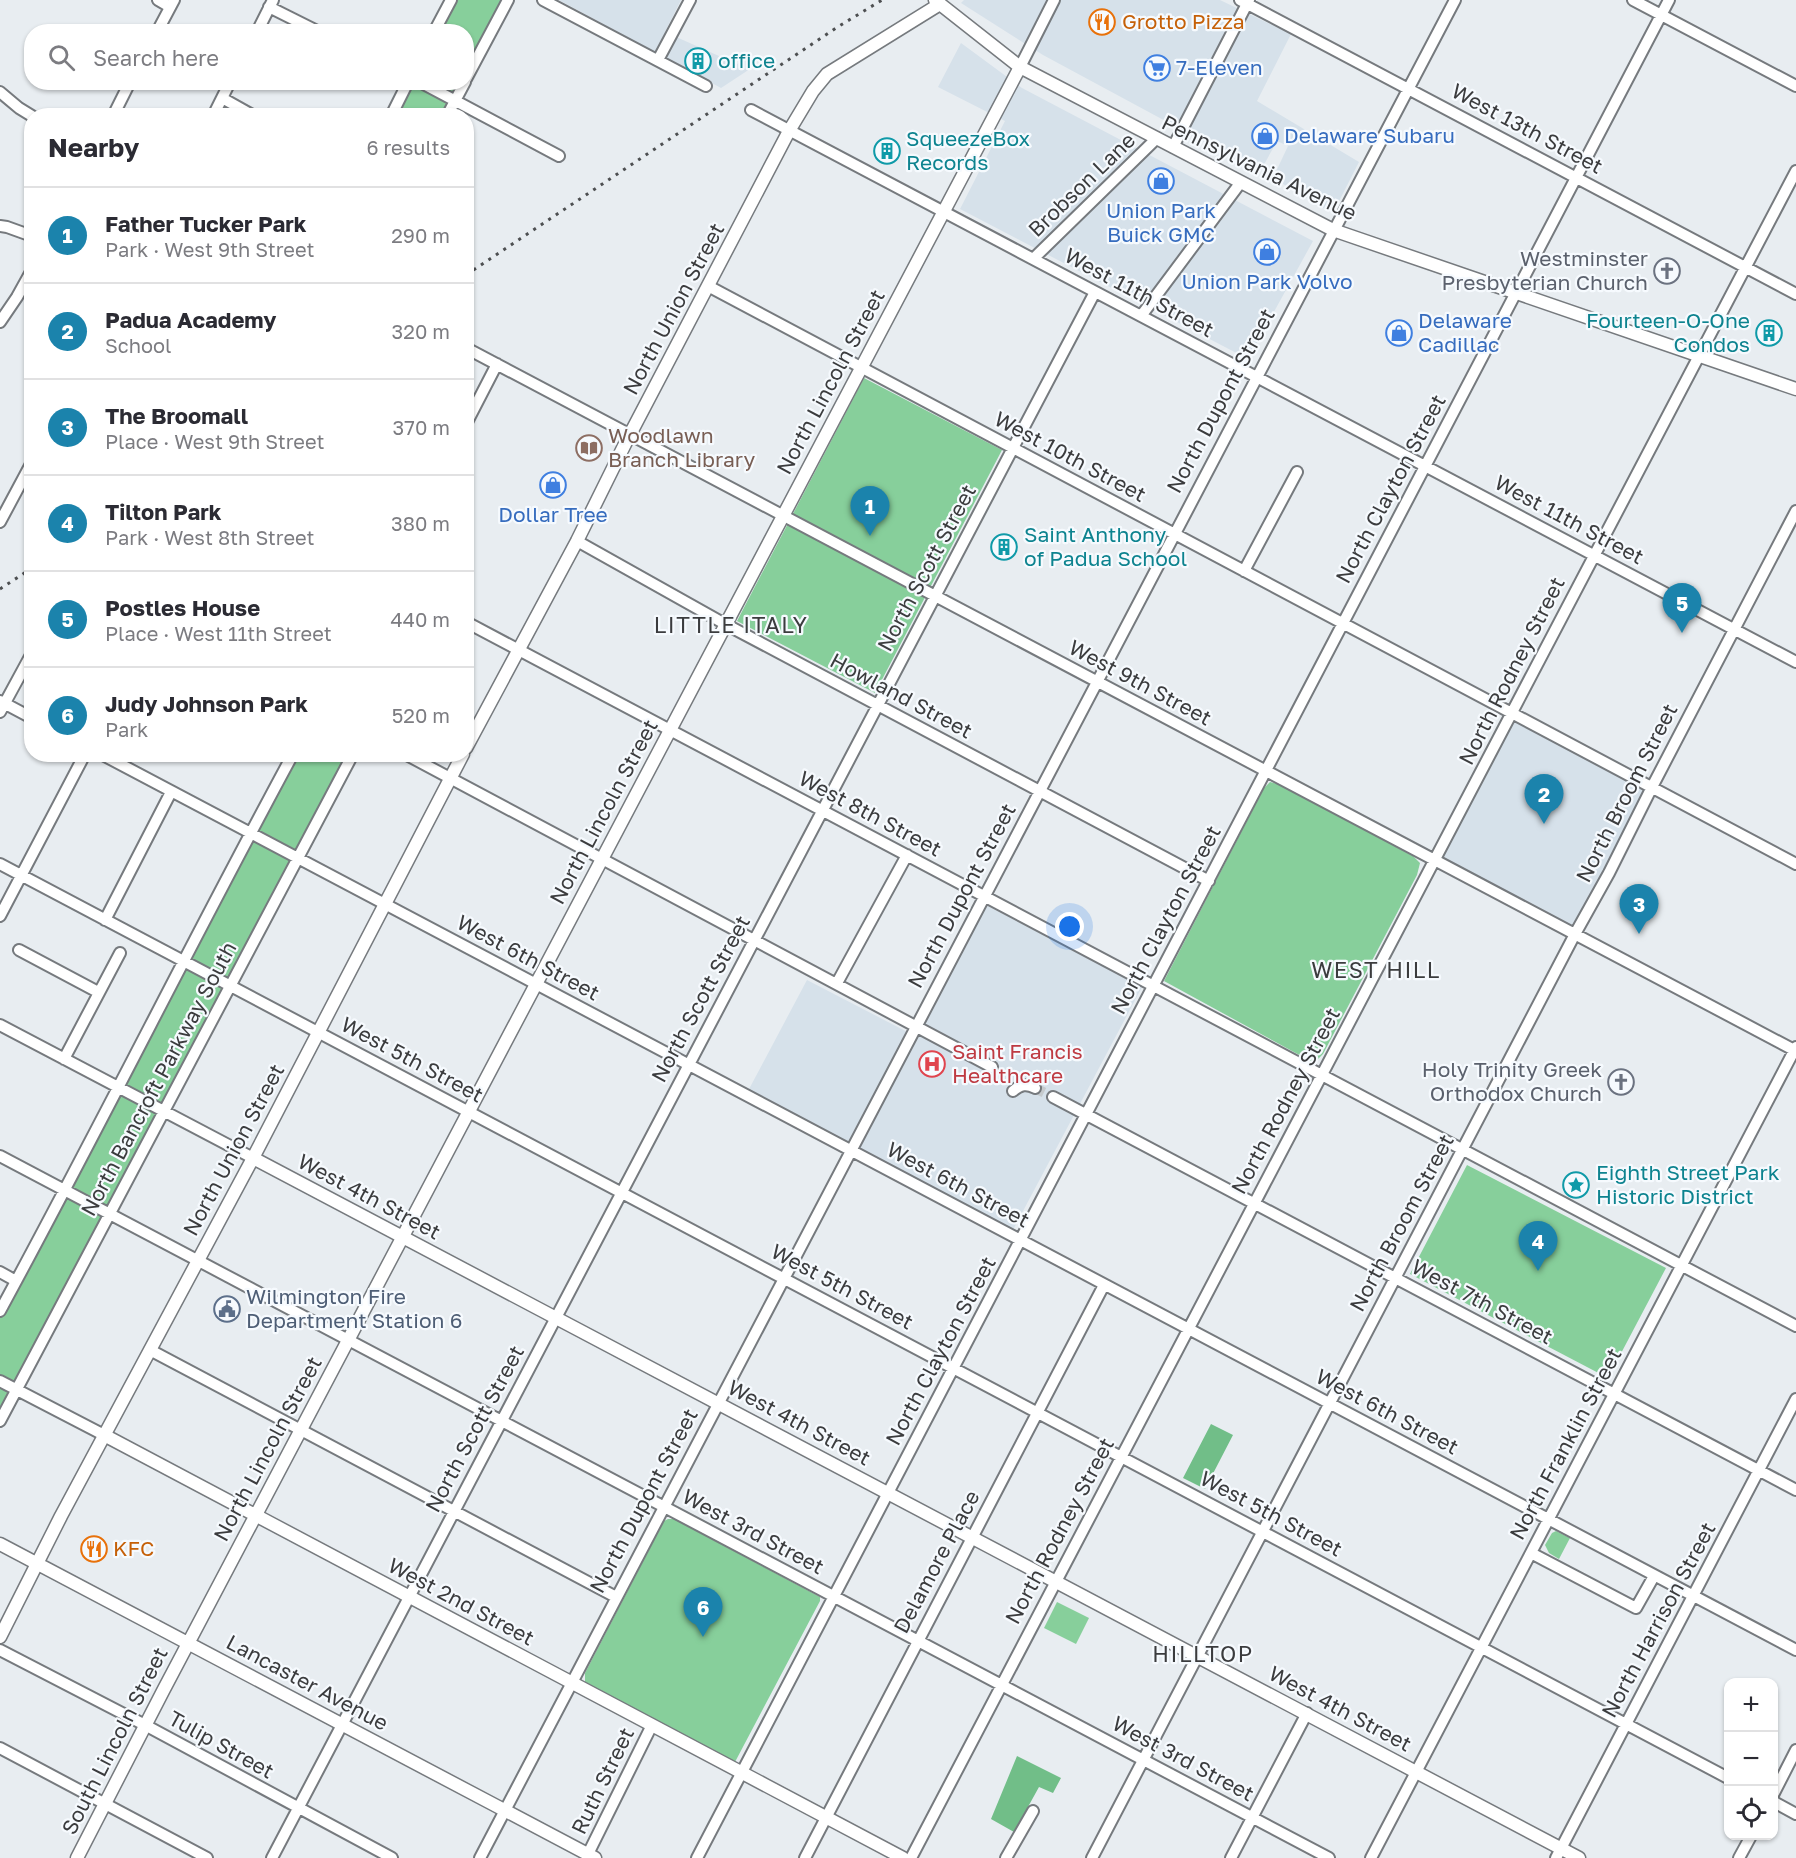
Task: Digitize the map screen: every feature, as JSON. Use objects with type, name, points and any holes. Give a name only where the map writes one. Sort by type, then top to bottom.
[{"type":"main road","name":"Pennsylvania Avenue","points":[[938,2],[1020,67],[1333,230],[1796,389]]},
{"type":"main road","name":"North Union Street","points":[[474,733],[577,542],[630,435],[789,130],[813,91],[827,74],[841,63],[938,2]]},
{"type":"main road","name":"North Lincoln Street","points":[[188,1642],[1020,67]]},
{"type":"main road","name":"North Union Street","points":[[0,1636],[459,762]]},
{"type":"main road","name":"West 4th Street","points":[[253,1158],[1416,1771],[1558,1853],[1578,1858]]},
{"type":"main road","name":"West 2nd Street","points":[[104,1435],[903,1858]]},
{"type":"main road","name":"Lancaster Avenue","points":[[0,1544],[592,1856]]},
{"type":"main road","name":"South Lincoln Street","points":[[77,1858],[188,1642]]},
{"type":"street","points":[[158,0],[172,3],[161,24]]},
{"type":"street","points":[[439,24],[451,0]]},
{"type":"street","points":[[474,66],[508,0]]},
{"type":"street","points":[[543,0],[706,86]]},
{"type":"street","points":[[658,60],[690,0]]},
{"type":"street","name":"North Lincoln Street","points":[[1020,67],[1054,0]]},
{"type":"street","name":"North Dupont Street","points":[[480,1858],[1455,0]]},
{"type":"street","points":[[1633,0],[1796,86]]},
{"type":"street","name":"North Clayton Street","points":[[697,1858],[1669,0]]},
{"type":"street","points":[[1173,147],[1246,1]]},
{"type":"street","name":"West 13th Street","points":[[1246,1],[1796,294]]},
{"type":"street","points":[[261,24],[271,3],[306,24]]},
{"type":"street","points":[[117,108],[126,90]]},
{"type":"street","points":[[217,108],[226,90]]},
{"type":"street","points":[[395,108],[404,90]]},
{"type":"street","points":[[435,90],[468,108]]},
{"type":"street","points":[[451,108],[461,90]]},
{"type":"street","points":[[0,92],[24,110]]},
{"type":"street","points":[[222,98],[240,108]]},
{"type":"street","name":"West 11th Street","points":[[752,110],[1796,662]]},
{"type":"street","points":[[474,111],[559,156]]},
{"type":"street","name":"Brobson Lane","points":[[1034,259],[1157,138]]},
{"type":"street","name":"North Rodney Street","points":[[911,1858],[1796,171]]},
{"type":"street","points":[[1141,316],[1241,182]]},
{"type":"street","points":[[0,226],[24,234]]},
{"type":"street","points":[[0,322],[24,284]]},
{"type":"street","name":"West 10th Street","points":[[708,286],[1796,864]]},
{"type":"street","name":"North Scott Street","points":[[272,1858],[1095,292]]},
{"type":"street","name":"West 9th Street","points":[[474,352],[1795,1050]]},
{"type":"street","points":[[474,409],[497,364]]},
{"type":"street","points":[[1244,571],[1297,472]]},
{"type":"street","points":[[0,522],[24,477]]},
{"type":"street","name":"North Broom Street","points":[[1092,1858],[1462,1149],[1609,873],[1796,510]]},
{"type":"street","name":"Howland Street","points":[[577,542],[877,706],[1209,880]]},
{"type":"street","name":"West 8th Street","points":[[474,626],[1796,1326]]},
{"type":"street","points":[[24,666],[2,706],[24,715]]},
{"type":"street","points":[[0,916],[82,762]]},
{"type":"street","name":"West 6th Street","points":[[116,762],[1796,1650]]},
{"type":"street","name":"North Bancroft Parkway South","points":[[0,1311],[66,1191],[289,762]]},
{"type":"street","name":"North Bancroft Parkway South","points":[[0,1422],[349,762]]},
{"type":"street","points":[[420,762],[992,1067]]},
{"type":"street","points":[[105,920],[171,792]]},
{"type":"street","points":[[837,983],[907,855]]},
{"type":"street","name":"West 5th Street","points":[[0,864],[1724,1776]]},
{"type":"street","points":[[19,950],[98,992]]},
{"type":"street","points":[[64,1059],[120,953]]},
{"type":"street","name":"West 4th Street","points":[[0,1025],[253,1158]]},
{"type":"street","name":"North Franklin Street","points":[[1371,1858],[1795,1050]]},
{"type":"street","points":[[1013,1091],[1022,1085],[1035,1088]]},
{"type":"street","name":"West 7th Street","points":[[1053,1097],[1796,1490]]},
{"type":"street","name":"West 3rd Street","points":[[0,1156],[1329,1858]]},
{"type":"street","points":[[0,1272],[16,1281]]},
{"type":"street","name":"Delamore Place","points":[[805,1858],[1104,1285]]},
{"type":"street","points":[[150,1350],[616,1597]]},
{"type":"street","name":"West 2nd Street","points":[[0,1381],[104,1435]]},
{"type":"street","name":"North Harrison Street","points":[[1558,1853],[1796,1399]]},
{"type":"street","points":[[1531,1553],[1636,1608],[1654,1576]]},
{"type":"street","name":"Tulip Street","points":[[0,1650],[392,1858]]},
{"type":"street","points":[[1231,1858],[1307,1713]]},
{"type":"street","name":"Ruth Street","points":[[592,1856],[652,1725]]},
{"type":"street","points":[[0,1748],[207,1858]]},
{"type":"street","points":[[1777,1786],[1796,1750]]},
{"type":"street","points":[[1778,1805],[1796,1814]]},
{"type":"street","points":[[1006,1858],[1033,1812]]},
{"type":"street","points":[[1739,1858],[1749,1840]]},
{"type":"shaded area","points":[[559,0],[681,0],[665,32],[737,64],[746,58],[753,67],[721,88]]},
{"type":"shaded area","points":[[964,0],[1220,0],[1291,34],[1257,101],[1359,162],[1335,209],[1327,210],[1273,178],[1288,146],[1277,141],[1260,172],[1043,55],[961,3]]},
{"type":"shaded area","points":[[961,43],[1022,88],[1313,241],[1248,359],[960,209],[1005,121],[938,87]]},
{"type":"shaded area","points":[[1512,713],[1652,787],[1575,934],[1434,860]]},
{"type":"shaded area","name":"Saint Francis Healthcare","points":[[986,905],[1142,987],[1013,1230],[748,1091],[807,980],[917,1037]]},
{"type":"green space","points":[[451,0],[508,0],[474,66],[474,24],[438,24]]},
{"type":"green space","points":[[404,90],[461,90],[451,108],[395,108]]},
{"type":"green space","points":[[864,378],[1002,450],[875,693],[737,621]]},
{"type":"green space","points":[[289,762],[349,762],[0,1421],[0,1311]]},
{"type":"green space","points":[[1270,782],[1281,785],[1413,856],[1420,863],[1417,875],[1323,1054],[1314,1063],[1164,981],[1264,788]]},
{"type":"green space","points":[[1467,1165],[1666,1268],[1608,1378],[1410,1274]]},
{"type":"green space","points":[[1211,1424],[1233,1435],[1205,1489],[1183,1478]]},
{"type":"green space","points":[[674,1519],[820,1597],[820,1601],[735,1762],[585,1682],[585,1673],[664,1521]]},
{"type":"green space","points":[[1556,1531],[1570,1538],[1559,1559],[1549,1553],[1545,1545],[1552,1533]]},
{"type":"green space","points":[[1057,1602],[1089,1618],[1076,1644],[1044,1628]]},
{"type":"green space","points":[[1017,1756],[1061,1778],[1053,1793],[1039,1787],[1014,1832],[991,1819]]},
{"type":"tunnel","points":[[1035,1088],[1053,1097]]},
{"type":"railway","points":[[474,270],[836,28],[882,0]]},
{"type":"railway","points":[[0,589],[24,573]]},
{"type":"place","name":"Grotto Pizza","points":[[1102,22]]},
{"type":"place","name":"office","points":[[698,61]]},
{"type":"place","name":"7-Eleven","points":[[1157,68]]},
{"type":"place","name":"Delaware Subaru","points":[[1265,136]]},
{"type":"place","name":"SqueezeBox Records","points":[[887,151]]},
{"type":"place","name":"Union Park Buick GMC","points":[[1161,181]]},
{"type":"place","name":"Union Park Volvo","points":[[1267,252]]},
{"type":"place","name":"Westminster Presbyterian Church","points":[[1667,271]]},
{"type":"place","name":"Delaware Cadillac","points":[[1399,333]]},
{"type":"place","name":"Fourteen-O-One Condos","points":[[1769,333]]},
{"type":"place","name":"Woodlawn Branch Library","points":[[589,448]]},
{"type":"place","name":"Dollar Tree","points":[[553,485]]},
{"type":"place","name":"Father Tucker Park","points":[[870,536]]},
{"type":"place","name":"Saint Anthony of Padua School","points":[[1004,547]]},
{"type":"place","name":"Postles House","points":[[1682,633]]},
{"type":"place","name":"Padua Academy","points":[[1544,824]]},
{"type":"place","name":"The Broomall","points":[[1639,934]]},
{"type":"place","name":"Saint Francis Healthcare","points":[[932,1064]]},
{"type":"place","name":"Holy Trinity Greek Orthodox Church","points":[[1621,1082]]},
{"type":"place","name":"Eighth Street Park Historic District","points":[[1576,1185]]},
{"type":"place","name":"Tilton Park","points":[[1538,1271]]},
{"type":"place","name":"Wilmington Fire Department Station 6","points":[[227,1309]]},
{"type":"place","name":"KFC","points":[[94,1549]]},
{"type":"place","name":"Judy Johnson Park","points":[[703,1637]]},
{"type":"district","name":"LITTLE ITALY","points":[[731,625]]},
{"type":"district","name":"WEST HILL","points":[[1376,970]]},
{"type":"district","name":"HILLTOP","points":[[1203,1654]]}]
